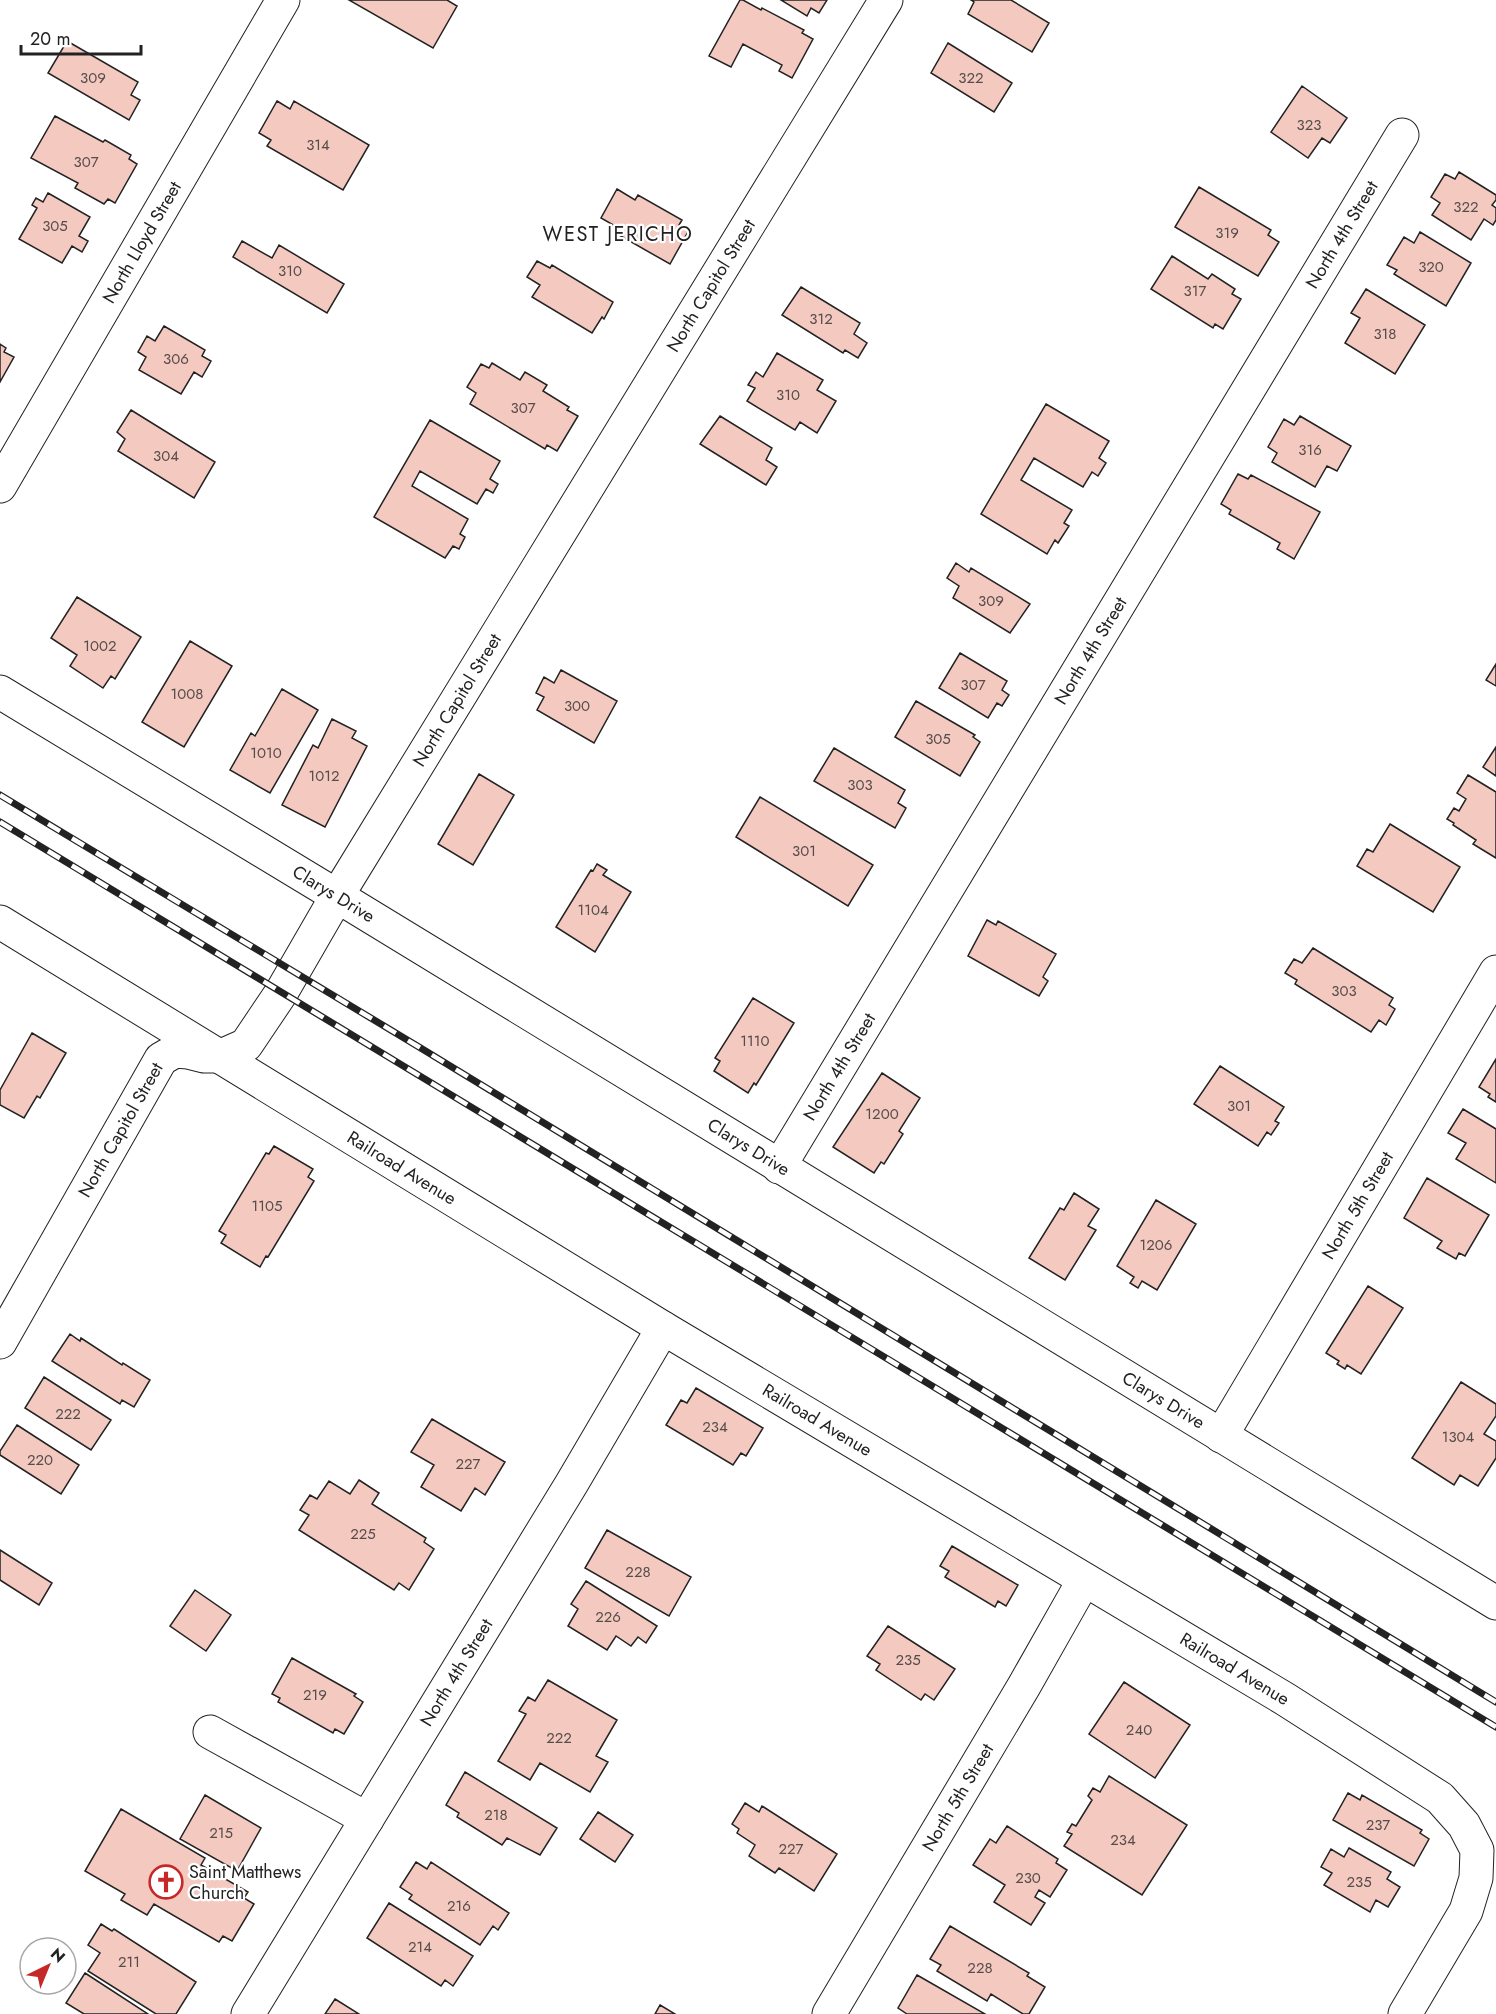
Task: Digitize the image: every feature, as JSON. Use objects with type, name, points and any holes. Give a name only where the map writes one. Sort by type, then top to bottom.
[{"type":"street","name":"North Lloyd Street","points":[[0,486],[283,0]]},
{"type":"street","name":"North Capitol Street","points":[[0,1342],[161,1059],[175,1051],[204,1056],[221,1056],[246,1044],[282,993],[337,896],[886,0]]},
{"type":"street","name":"North 4th Street","points":[[779,1167],[1264,360],[1402,135]]},
{"type":"street","name":"Clarys Drive","points":[[0,692],[1496,1603]]},
{"type":"street","name":"Railroad Avenue","points":[[0,922],[663,1328],[1286,1699],[1440,1798],[1464,1825],[1477,1850],[1476,1878],[1466,1911],[1410,2006]]},
{"type":"street","name":"North 5th Street","points":[[1221,1437],[1496,972]]},
{"type":"street","name":"North 4th Street","points":[[248,2014],[572,1483],[663,1328]]},
{"type":"street","name":"North 5th Street","points":[[829,2014],[1024,1686],[1084,1580]]},
{"type":"street","points":[[210,1732],[367,1819]]},
{"type":"building","points":[[349,0],[447,0],[457,6],[433,48]]},
{"type":"building","points":[[740,0],[761,10],[762,8],[804,30],[802,33],[813,39],[792,78],[779,71],[782,65],[743,44],[731,67],[709,56]]},
{"type":"building","points":[[781,0],[827,0],[819,13],[811,8],[807,16]]},
{"type":"building","points":[[971,0],[1011,0],[1049,23],[1032,52],[968,14],[974,2]]},
{"type":"building","points":[[67,41],[138,82],[131,95],[140,100],[129,120],[48,73]]},
{"type":"building","points":[[948,43],[1012,83],[994,112],[931,73]]},
{"type":"building","points":[[1302,86],[1347,118],[1330,143],[1322,138],[1308,158],[1271,132]]},
{"type":"building","points":[[277,101],[290,109],[294,101],[369,145],[343,190],[267,146],[271,140],[259,133]]},
{"type":"building","points":[[55,116],[131,155],[129,159],[137,164],[115,203],[108,199],[104,204],[75,188],[78,183],[31,158]]},
{"type":"building","points":[[1459,172],[1496,195],[1496,200],[1492,205],[1496,208],[1496,220],[1493,225],[1484,219],[1471,240],[1432,215],[1440,203],[1431,197],[1445,174],[1455,179]]},
{"type":"building","points":[[1199,187],[1271,230],[1268,235],[1279,242],[1258,276],[1175,227]]},
{"type":"building","points":[[617,189],[635,200],[638,195],[682,220],[679,225],[689,230],[670,264],[619,235],[622,230],[601,218]]},
{"type":"building","points":[[48,193],[90,217],[79,236],[88,241],[82,252],[72,246],[62,263],[19,239],[37,208],[32,205],[36,198],[43,202]]},
{"type":"building","points":[[1420,232],[1471,263],[1446,306],[1394,274],[1397,270],[1387,265],[1404,237],[1414,243]]},
{"type":"building","points":[[242,241],[272,258],[279,245],[344,284],[327,313],[233,257]]},
{"type":"building","points":[[1172,256],[1208,279],[1212,274],[1235,289],[1232,294],[1241,299],[1223,329],[1215,324],[1213,328],[1151,289]]},
{"type":"building","points":[[537,261],[550,268],[552,265],[613,302],[604,319],[602,317],[592,333],[532,297],[540,285],[527,277]]},
{"type":"building","points":[[801,287],[860,323],[854,334],[867,343],[858,358],[845,350],[843,353],[782,315]]},
{"type":"building","points":[[1366,289],[1425,325],[1395,374],[1345,343],[1360,318],[1351,313]]},
{"type":"building","points":[[164,326],[205,350],[202,356],[211,361],[202,377],[194,372],[181,394],[139,370],[146,357],[138,352],[147,336],[155,341]]},
{"type":"building","points":[[0,344],[6,348],[4,352],[14,357],[0,382]]},
{"type":"building","points":[[777,353],[823,380],[817,390],[836,401],[817,433],[800,422],[795,430],[747,401],[755,388],[748,385],[756,372],[763,377]]},
{"type":"building","points":[[492,363],[520,380],[525,372],[547,385],[543,391],[569,407],[567,410],[578,416],[557,451],[547,445],[545,449],[470,404],[476,393],[467,387],[481,364],[489,368]]},
{"type":"building","points":[[1046,404],[1109,441],[1099,458],[1106,463],[1098,476],[1092,472],[1083,487],[1034,458],[1021,480],[1072,510],[1064,523],[1069,526],[1058,543],[1055,540],[1047,554],[981,514]]},
{"type":"building","points":[[131,410],[215,462],[194,498],[118,451],[125,439],[117,432]]},
{"type":"building","points":[[720,416],[772,448],[766,460],[777,467],[766,485],[700,444]]},
{"type":"building","points":[[1300,416],[1351,446],[1337,471],[1327,466],[1315,487],[1272,462],[1277,453],[1268,447],[1284,419],[1294,425]]},
{"type":"building","points":[[430,420],[500,461],[490,479],[498,484],[493,493],[486,489],[477,504],[420,471],[412,486],[468,519],[460,534],[465,537],[459,549],[453,546],[445,558],[374,517]]},
{"type":"building","points":[[1238,474],[1248,479],[1251,475],[1320,512],[1294,559],[1277,549],[1280,543],[1229,514],[1231,510],[1221,504]]},
{"type":"building","points":[[956,563],[969,572],[971,568],[1030,604],[1010,633],[953,598],[959,586],[947,578]]},
{"type":"building","points":[[77,597],[141,637],[115,679],[111,676],[103,688],[70,666],[77,655],[51,638]]},
{"type":"building","points":[[190,641],[232,666],[184,747],[142,722]]},
{"type":"building","points":[[960,653],[1007,681],[1002,690],[1009,695],[1002,706],[997,703],[988,718],[939,688]]},
{"type":"building","points":[[1496,664],[1496,686],[1486,680]]},
{"type":"building","points":[[561,670],[617,701],[594,743],[537,710],[544,697],[536,693],[544,677],[554,683]]},
{"type":"building","points":[[282,689],[318,710],[270,793],[230,770],[251,733],[255,736]]},
{"type":"building","points":[[916,701],[975,735],[973,737],[980,742],[960,776],[895,737]]},
{"type":"building","points":[[332,719],[356,731],[352,738],[367,746],[325,827],[282,805],[313,745],[318,748]]},
{"type":"building","points":[[1496,747],[1496,776],[1483,767]]},
{"type":"building","points":[[834,748],[905,790],[898,803],[906,808],[895,828],[814,781]]},
{"type":"building","points":[[479,774],[514,795],[473,865],[438,844]]},
{"type":"building","points":[[1468,775],[1496,792],[1496,858],[1473,844],[1476,840],[1447,819],[1454,808],[1459,811],[1466,799],[1457,793]]},
{"type":"building","points":[[760,797],[873,865],[848,906],[736,837]]},
{"type":"building","points":[[1390,824],[1460,867],[1433,912],[1357,866],[1367,849],[1373,852]]},
{"type":"building","points":[[597,864],[607,870],[603,875],[631,892],[595,952],[556,927]]},
{"type":"building","points":[[987,920],[996,925],[998,921],[1056,954],[1043,977],[1048,981],[1039,996],[968,956]]},
{"type":"building","points":[[1313,948],[1393,998],[1389,1005],[1395,1009],[1386,1025],[1379,1020],[1371,1032],[1295,984],[1297,980],[1285,973],[1294,959],[1302,963]]},
{"type":"building","points":[[753,998],[794,1023],[756,1085],[754,1083],[748,1093],[714,1071],[720,1061],[715,1058]]},
{"type":"building","points":[[32,1033],[66,1053],[40,1098],[37,1096],[24,1118],[0,1105],[0,1090]]},
{"type":"building","points":[[1496,1059],[1496,1102],[1488,1097],[1490,1094],[1479,1087]]},
{"type":"building","points":[[1220,1066],[1284,1107],[1275,1121],[1279,1123],[1271,1135],[1267,1132],[1258,1146],[1194,1104]]},
{"type":"building","points":[[882,1073],[920,1098],[899,1131],[903,1134],[884,1164],[881,1162],[874,1173],[833,1147]]},
{"type":"building","points":[[1463,1109],[1496,1129],[1496,1183],[1456,1159],[1466,1143],[1448,1133]]},
{"type":"building","points":[[274,1146],[313,1169],[308,1177],[314,1181],[260,1267],[221,1243],[226,1235],[219,1231],[266,1153],[269,1154]]},
{"type":"building","points":[[1427,1178],[1489,1215],[1465,1256],[1459,1253],[1456,1259],[1437,1248],[1442,1241],[1404,1218]]},
{"type":"building","points":[[1074,1193],[1099,1209],[1088,1226],[1096,1230],[1065,1280],[1029,1258],[1060,1208],[1064,1210]]},
{"type":"building","points":[[1156,1200],[1196,1224],[1157,1290],[1142,1281],[1138,1288],[1130,1283],[1134,1277],[1117,1266]]},
{"type":"building","points":[[1368,1286],[1403,1308],[1361,1374],[1347,1365],[1345,1369],[1337,1364],[1339,1361],[1326,1353]]},
{"type":"building","points":[[70,1334],[80,1341],[81,1338],[150,1380],[134,1407],[122,1400],[120,1404],[52,1361]]},
{"type":"building","points":[[44,1377],[111,1420],[91,1450],[25,1408]]},
{"type":"building","points":[[1461,1382],[1496,1404],[1496,1416],[1484,1434],[1496,1441],[1496,1458],[1478,1486],[1460,1475],[1454,1485],[1412,1458]]},
{"type":"building","points":[[696,1388],[763,1428],[746,1456],[741,1453],[733,1465],[666,1425],[681,1400],[687,1403]]},
{"type":"building","points":[[432,1419],[505,1462],[485,1495],[475,1488],[461,1511],[421,1487],[434,1465],[411,1452]]},
{"type":"building","points":[[17,1425],[79,1465],[61,1494],[0,1455],[0,1451]]},
{"type":"building","points":[[359,1480],[379,1493],[372,1504],[426,1538],[424,1542],[434,1549],[409,1590],[399,1583],[394,1590],[299,1530],[309,1515],[300,1510],[310,1495],[317,1499],[329,1481],[350,1494]]},
{"type":"building","points":[[607,1530],[691,1577],[669,1616],[585,1568]]},
{"type":"building","points":[[952,1546],[1018,1585],[1006,1606],[998,1601],[995,1607],[945,1577],[949,1571],[940,1566]]},
{"type":"building","points":[[0,1550],[52,1583],[39,1605],[0,1580]]},
{"type":"building","points":[[586,1581],[657,1626],[646,1643],[638,1637],[631,1646],[616,1636],[607,1650],[568,1626],[578,1609],[571,1604]]},
{"type":"building","points":[[195,1590],[231,1615],[206,1651],[170,1626]]},
{"type":"building","points":[[888,1626],[955,1669],[934,1700],[925,1694],[921,1700],[876,1670],[880,1664],[867,1656]]},
{"type":"building","points":[[292,1658],[356,1694],[354,1696],[363,1702],[344,1734],[335,1729],[333,1733],[278,1702],[280,1698],[272,1694]]},
{"type":"building","points":[[548,1680],[617,1720],[596,1756],[608,1762],[590,1792],[540,1763],[530,1780],[498,1761],[526,1714],[519,1711],[528,1697],[535,1701]]},
{"type":"building","points":[[1124,1682],[1190,1725],[1155,1778],[1089,1734]]},
{"type":"building","points":[[465,1772],[557,1828],[540,1855],[507,1838],[502,1845],[457,1817],[459,1813],[446,1805]]},
{"type":"building","points":[[1109,1776],[1187,1825],[1142,1895],[1064,1846],[1072,1834],[1067,1832],[1072,1824],[1076,1826],[1092,1800],[1088,1796],[1093,1788],[1100,1792]]},
{"type":"building","points":[[1348,1793],[1360,1800],[1362,1795],[1422,1830],[1420,1833],[1429,1839],[1414,1866],[1333,1820]]},
{"type":"building","points":[[205,1795],[261,1828],[237,1871],[180,1839]]},
{"type":"building","points":[[745,1803],[759,1812],[762,1806],[837,1854],[814,1891],[779,1868],[775,1873],[749,1856],[755,1845],[737,1833],[739,1829],[732,1824]]},
{"type":"building","name":"Saint Matthews Church","points":[[121,1809],[205,1858],[201,1865],[248,1892],[244,1898],[254,1904],[232,1941],[223,1936],[219,1942],[154,1904],[147,1915],[121,1900],[125,1894],[85,1871]]},
{"type":"building","points":[[598,1812],[633,1835],[615,1862],[580,1839]]},
{"type":"building","points":[[1007,1826],[1058,1859],[1056,1863],[1067,1870],[1050,1897],[1039,1890],[1035,1897],[1045,1903],[1031,1925],[994,1902],[1005,1885],[973,1865],[990,1839],[996,1843]]},
{"type":"building","points":[[1349,1848],[1391,1872],[1387,1879],[1400,1887],[1388,1907],[1376,1900],[1370,1912],[1324,1885],[1332,1873],[1321,1867],[1331,1849],[1344,1857]]},
{"type":"building","points":[[416,1862],[427,1869],[431,1862],[509,1913],[498,1930],[493,1926],[480,1945],[409,1899],[412,1895],[400,1887]]},
{"type":"building","points":[[389,1903],[473,1956],[453,1986],[445,1980],[441,1986],[367,1938]]},
{"type":"building","points":[[101,1924],[112,1931],[114,1929],[196,1982],[176,2014],[156,2014],[88,1971],[100,1953],[88,1945]]},
{"type":"building","points":[[950,1926],[1029,1973],[1027,1976],[1045,1987],[1029,2014],[1023,2014],[991,1994],[987,2001],[937,1971],[941,1965],[930,1959]]},
{"type":"building","points":[[85,1973],[148,2014],[84,2014],[66,2003],[70,1996],[78,1996],[78,1984]]},
{"type":"building","points":[[917,1975],[985,2014],[907,2014],[898,2008]]},
{"type":"building","points":[[335,1999],[359,2014],[325,2014]]},
{"type":"building","points":[[660,2005],[675,2014],[655,2014]]},
{"type":"railway","points":[[0,795],[1496,1702]]},
{"type":"railway","points":[[0,822],[1496,1727]]},
{"type":"place","name":"Saint Matthews Church","points":[[166,1882]]},
{"type":"district","name":"WEST JERICHO","points":[[618,234]]}]
